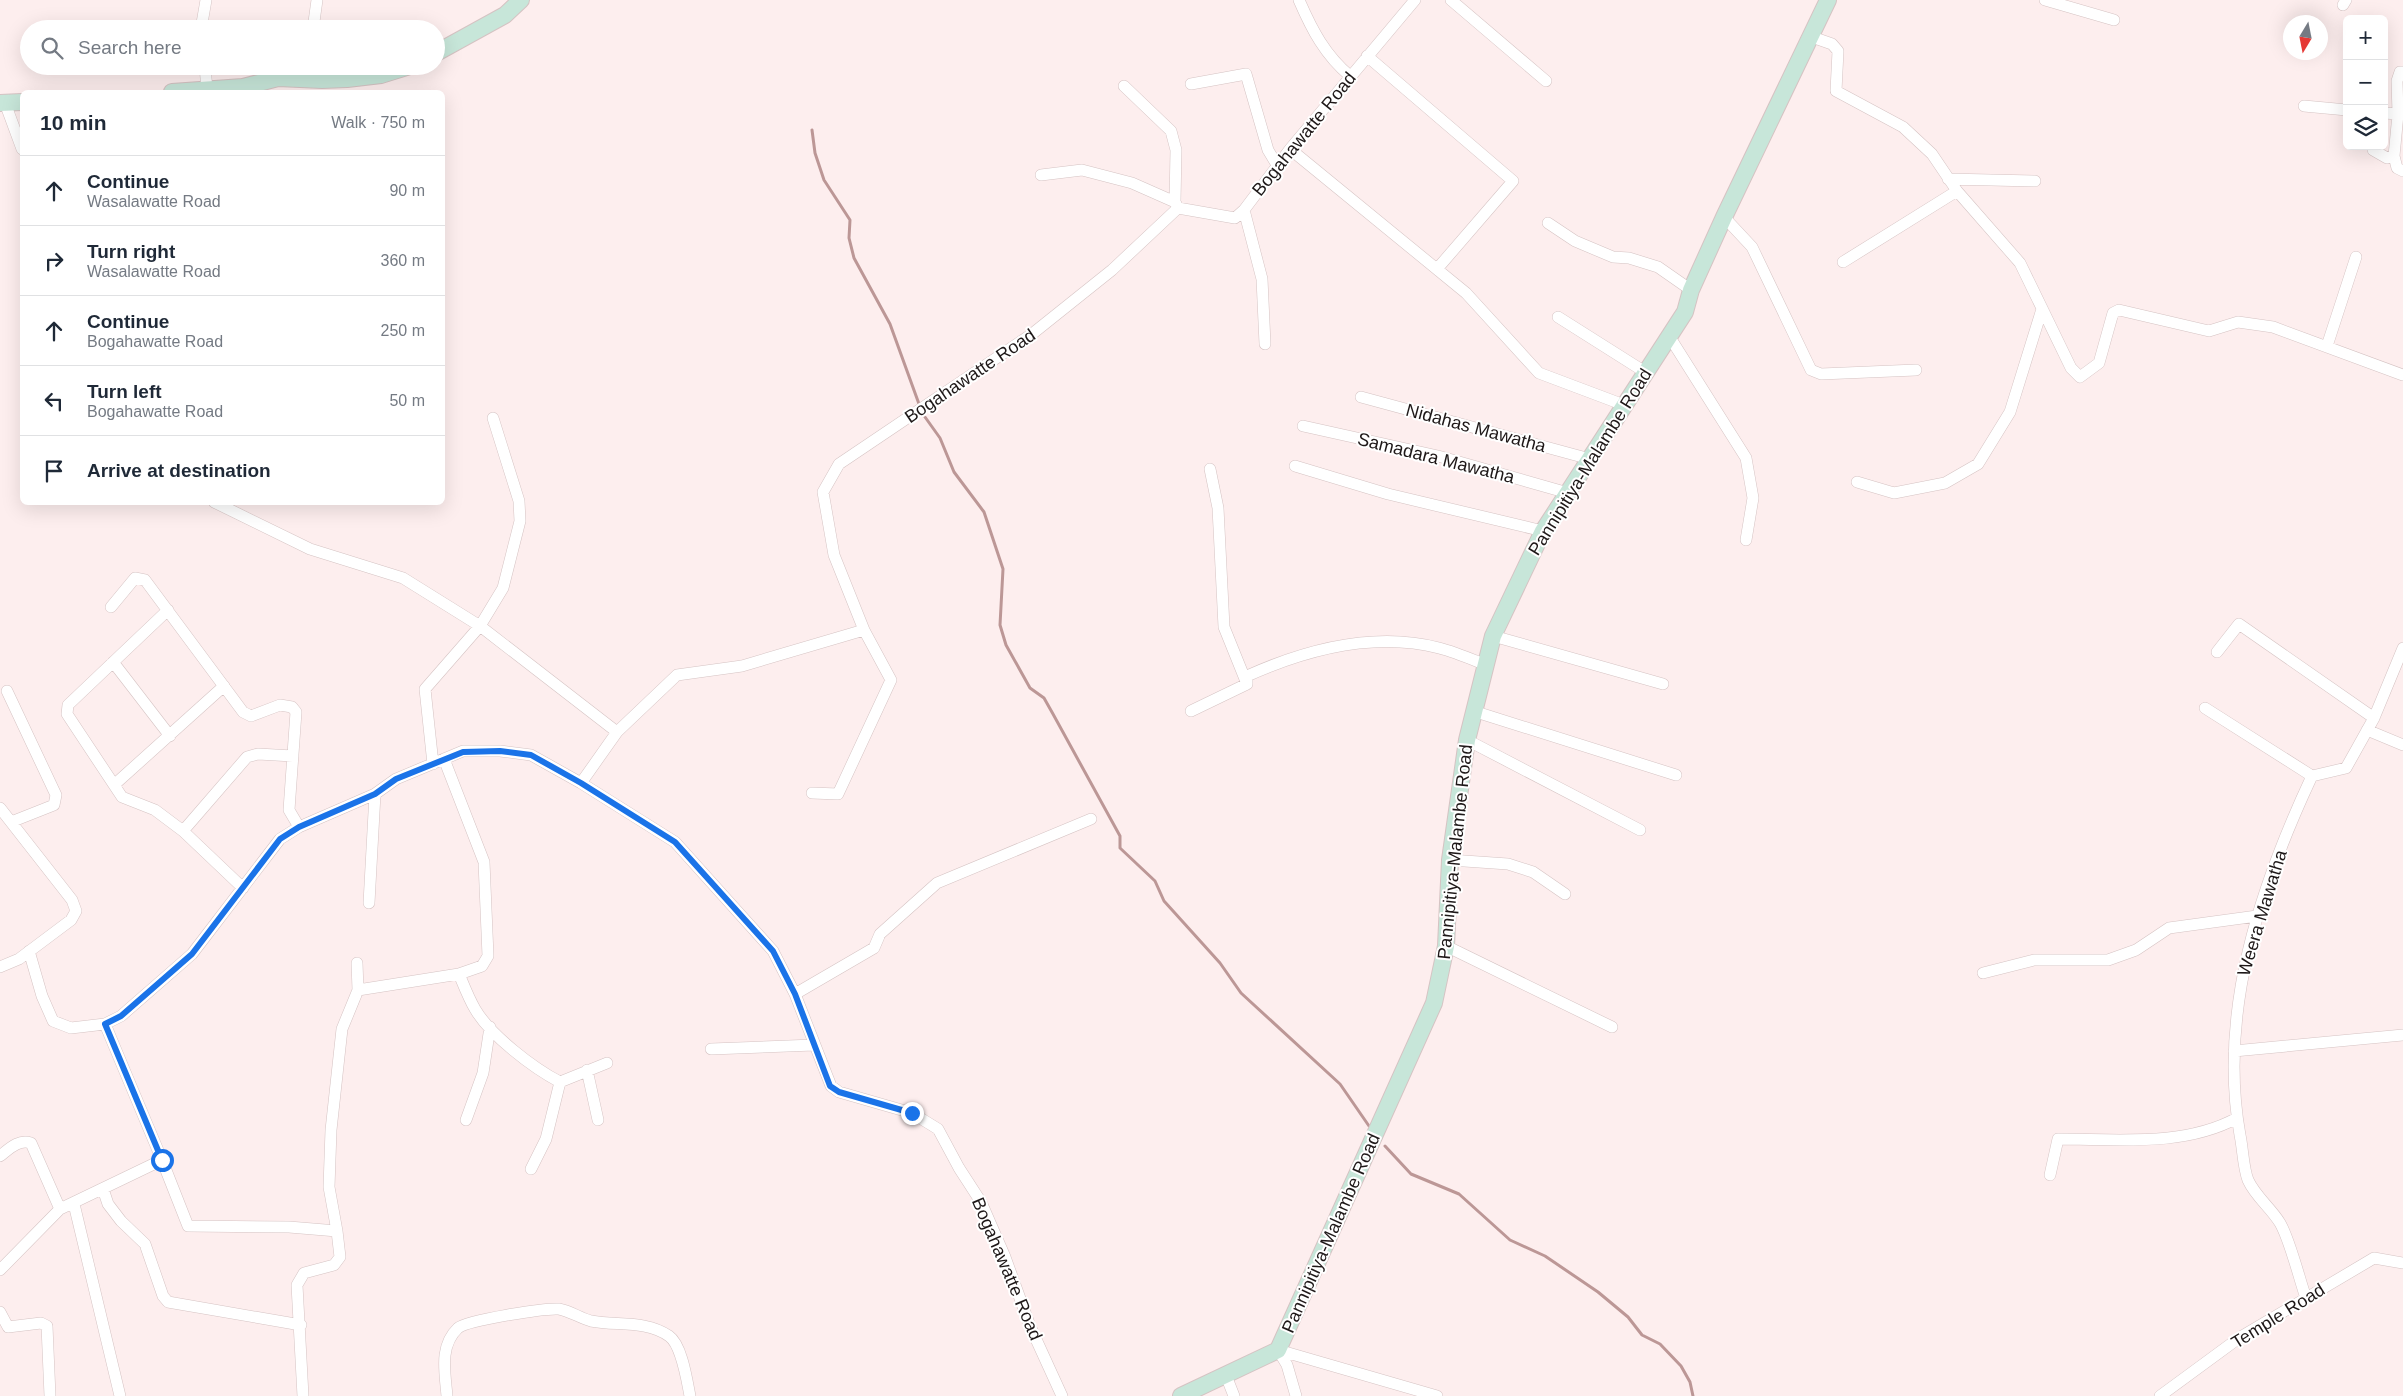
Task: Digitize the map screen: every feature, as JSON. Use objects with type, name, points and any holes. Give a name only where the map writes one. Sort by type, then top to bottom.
[{"type":"street","points":[[202,20],[206,0]]},
{"type":"street","points":[[314,20],[317,0]]},
{"type":"street","points":[[445,48],[506,15],[521,0]]},
{"type":"street","points":[[1299,0],[1316,39],[1334,63],[1350,76]]},
{"type":"street","name":"Bogahawatte Road","points":[[812,792],[838,794],[891,680],[864,630],[834,556],[823,492],[839,464],[1032,334],[1112,270],[1176,205],[1235,218],[1244,210],[1290,149],[1415,0]]},
{"type":"street","points":[[1451,0],[1546,81]]},
{"type":"street","name":"Pannipitiya-Malambe Road","points":[[1181,1396],[1278,1350],[1434,1004],[1446,946],[1450,860],[1467,740],[1493,636],[1543,531],[1685,312],[1691,290],[1724,217],[1812,37],[1828,0]]},
{"type":"street","points":[[2044,0],[2114,20]]},
{"type":"street","points":[[1812,37],[1832,44],[1838,51],[1836,91],[1903,127],[1932,154],[1957,191],[2020,263],[2071,368],[2080,377],[2099,363],[2113,313],[2119,310],[2209,330],[2238,322],[2273,327],[2403,375]]},
{"type":"street","points":[[1367,56],[1513,181],[1437,269]]},
{"type":"street","points":[[2403,72],[2400,72],[2396,81],[2398,114],[2394,156],[2397,168],[2403,171]]},
{"type":"street","points":[[1191,84],[1246,74],[1268,150],[1278,165]]},
{"type":"street","points":[[206,75],[207,90],[243,87],[278,78],[304,75]]},
{"type":"street","points":[[1041,175],[1082,170],[1132,183],[1176,205],[1176,150],[1171,131],[1124,86]]},
{"type":"street","points":[[20,102],[3,103],[20,144]]},
{"type":"street","points":[[2304,106],[2343,110]]},
{"type":"street","points":[[2388,113],[2398,114]]},
{"type":"street","points":[[1290,149],[1466,293],[1539,373],[1624,405]]},
{"type":"street","points":[[2373,150],[2388,158],[2394,156]]},
{"type":"street","points":[[1948,179],[2035,181]]},
{"type":"street","points":[[1843,262],[1957,191]]},
{"type":"street","points":[[1244,210],[1262,279],[1265,344]]},
{"type":"street","points":[[1724,217],[1752,247],[1811,370],[1821,374],[1916,370]]},
{"type":"street","points":[[1548,223],[1575,241],[1613,257],[1629,258],[1658,267],[1691,290]]},
{"type":"street","points":[[2327,346],[2356,257]]},
{"type":"street","points":[[1857,482],[1894,493],[1945,483],[1978,464],[2010,412],[2042,309]]},
{"type":"street","points":[[1558,317],[1645,372]]},
{"type":"street","points":[[1669,336],[1746,458],[1753,498],[1746,540]]},
{"type":"street","name":"Nidahas Mawatha","points":[[1362,397],[1590,459]]},
{"type":"street","points":[[432,764],[425,689],[480,626],[503,588],[520,521],[519,501],[493,418]]},
{"type":"street","name":"Samadara Mawatha","points":[[1303,426],[1438,456],[1568,493]]},
{"type":"street","points":[[1295,466],[1388,494],[1543,531]]},
{"type":"street","points":[[1210,469],[1218,508],[1224,627],[1247,684]]},
{"type":"street","points":[[220,505],[310,549],[403,578],[480,626],[617,732]]},
{"type":"street","points":[[111,607],[135,578],[145,580],[243,712],[251,716],[280,705],[292,707],[296,712],[289,810],[299,827]]},
{"type":"street","points":[[168,610],[68,705],[66,714],[122,797],[155,810],[183,831],[243,888]]},
{"type":"street","points":[[2217,652],[2239,624],[2374,718]]},
{"type":"street","points":[[581,783],[617,732],[677,675],[742,666],[864,630]]},
{"type":"street","points":[[1493,636],[1664,684]]},
{"type":"street","points":[[1247,684],[1247,676],[1265,668],[1341,644],[1390,641],[1439,648],[1486,665]]},
{"type":"street","points":[[2205,708],[2312,776],[2346,768],[2374,718],[2403,648]]},
{"type":"street","points":[[113,662],[170,736]]},
{"type":"street","points":[[1191,711],[1247,684]]},
{"type":"street","points":[[114,785],[224,686]]},
{"type":"street","points":[[7,691],[56,795],[54,805],[11,822]]},
{"type":"street","points":[[1473,711],[1676,775]]},
{"type":"street","points":[[2367,730],[2403,745]]},
{"type":"street","points":[[1467,740],[1640,830]]},
{"type":"street","name":"Bogahawatte Road","points":[[105,1024],[121,1016],[192,954],[280,839],[299,827],[375,794],[396,779],[463,752],[500,751],[531,755],[581,783],[675,842],[773,951],[795,994],[830,1086],[839,1092],[912,1113],[938,1129],[959,1168],[981,1202],[1005,1257],[1030,1326],[1062,1396]]},
{"type":"street","points":[[183,831],[246,757],[258,754],[292,756]]},
{"type":"street","points":[[358,990],[459,974],[482,966],[488,956],[484,862],[444,759]]},
{"type":"street","name":"Weera Mawatha","points":[[2306,1298],[2280,1224],[2248,1180],[2237,1118],[2234,1050],[2241,981],[2257,916],[2291,821],[2312,776]]},
{"type":"street","points":[[369,903],[375,794]]},
{"type":"street","points":[[0,808],[72,900],[76,911],[71,920],[30,951],[19,959],[0,967]]},
{"type":"street","points":[[795,994],[874,948],[880,934],[936,883],[1091,819]]},
{"type":"street","points":[[1450,860],[1508,864],[1533,872],[1565,894]]},
{"type":"street","points":[[1983,973],[2034,960],[2108,960],[2136,950],[2169,928],[2257,916]]},
{"type":"street","points":[[1446,946],[1612,1027]]},
{"type":"street","points":[[30,951],[42,996],[53,1021],[71,1028],[105,1024],[188,1226],[289,1227],[337,1231]]},
{"type":"street","points":[[303,1396],[301,1325],[297,1285],[304,1273],[334,1265],[340,1257],[329,1188],[332,1130],[342,1029],[358,990],[357,963]]},
{"type":"street","points":[[459,974],[475,1010],[490,1027],[538,1071],[560,1082]]},
{"type":"street","points":[[466,1120],[483,1073],[490,1027]]},
{"type":"street","points":[[2234,1050],[2403,1036]]},
{"type":"street","points":[[711,1049],[814,1045]]},
{"type":"street","points":[[560,1082],[606,1063]]},
{"type":"street","points":[[587,1070],[598,1120]]},
{"type":"street","points":[[532,1169],[546,1139],[560,1082]]},
{"type":"street","points":[[2050,1175],[2058,1139],[2172,1138],[2218,1129],[2237,1118]]},
{"type":"street","points":[[0,1156],[16,1144],[26,1141],[31,1143],[60,1210]]},
{"type":"street","points":[[0,1270],[60,1210],[162,1160]]},
{"type":"street","points":[[103,1189],[108,1204],[121,1221],[145,1244],[163,1296],[168,1302],[301,1325]]},
{"type":"street","points":[[74,1204],[120,1396]]},
{"type":"street","name":"Temple Road","points":[[2160,1396],[2239,1338],[2374,1258],[2403,1263]]},
{"type":"street","points":[[447,1396],[444,1357],[449,1339],[460,1326],[510,1314],[559,1310],[592,1321],[648,1326],[671,1337],[680,1352],[690,1396]]},
{"type":"street","points":[[0,1312],[8,1328],[41,1323],[47,1326],[50,1396]]},
{"type":"street","points":[[1278,1350],[1287,1364],[1296,1396]]},
{"type":"street","points":[[1278,1350],[1437,1396]]},
{"type":"street","points":[[1225,1374],[1234,1396]]},
{"type":"waterway","points":[[812,130],[815,153],[824,180],[850,220],[849,238],[854,258],[890,324],[919,404]]},
{"type":"waterway","points":[[925,417],[940,438],[954,472],[984,512],[1003,569],[1000,625],[1006,645],[1030,688],[1044,698],[1053,714],[1120,836],[1120,848],[1155,881],[1164,901],[1220,963],[1241,993],[1340,1084],[1369,1126]]},
{"type":"waterway","points":[[1385,1146],[1411,1174],[1459,1194],[1510,1240],[1545,1256],[1598,1292],[1628,1317],[1642,1335],[1660,1344],[1681,1366],[1690,1382],[1693,1396]]},
{"type":"route","points":[[162,1160],[105,1024],[121,1016],[192,954],[280,839],[299,827],[375,794],[396,779],[463,752],[500,751],[531,755],[581,783],[675,842],[773,951],[795,994],[830,1086],[839,1092],[912,1113]]}]
